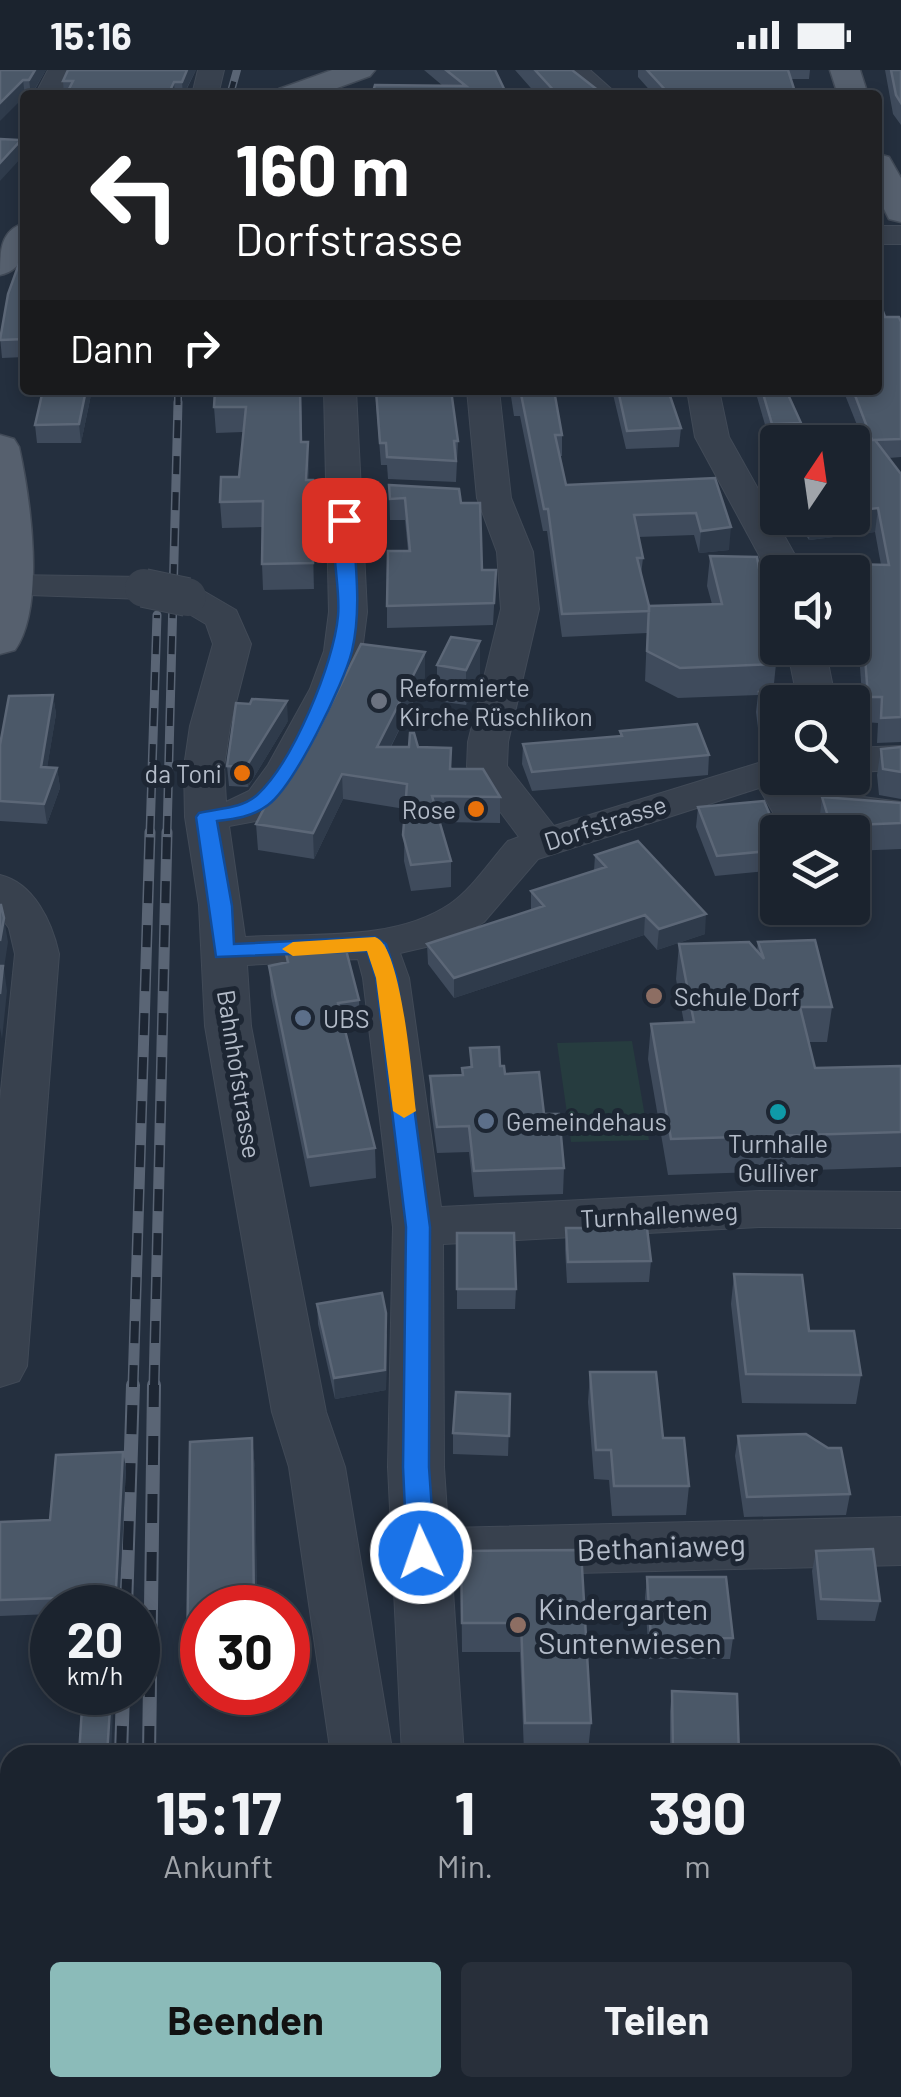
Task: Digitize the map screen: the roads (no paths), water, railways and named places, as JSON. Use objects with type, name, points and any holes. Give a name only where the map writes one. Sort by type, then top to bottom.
[{"type":"main road","points":[[335,88],[360,70]]},
{"type":"main road","points":[[882,172],[901,212]]},
{"type":"main road","points":[[0,265],[20,239]]},
{"type":"main road","points":[[0,448],[13,515],[11,586],[0,641]]},
{"type":"street","points":[[574,70],[598,90]]},
{"type":"street","points":[[11,586],[144,588],[187,597],[219,614],[232,644],[210,726],[204,767],[206,817],[241,812],[264,800],[288,766],[329,689],[343,651],[348,612],[340,395]]},
{"type":"street","points":[[483,395],[494,498],[515,552],[520,608],[488,742],[487,767],[543,841]]},
{"type":"street","points":[[704,395],[712,438],[774,555]]},
{"type":"street","points":[[343,490],[381,491]]},
{"type":"street","points":[[456,495],[494,498]]},
{"type":"street","points":[[870,759],[901,758]]},
{"type":"street","name":"Dorfstrasse","points":[[224,952],[375,944],[436,931],[470,912],[515,857],[543,841],[760,774]]},
{"type":"street","points":[[785,795],[790,807],[848,806],[901,814]]},
{"type":"street","name":"Bahnhofstrasse","points":[[206,817],[222,906],[228,1026],[299,1412],[318,1468],[360,1745]]},
{"type":"street","points":[[0,888],[32,925],[18,960],[0,1366]]},
{"type":"street","points":[[375,944],[386,978],[418,1227],[416,1467],[432,1745]]},
{"type":"street","name":"Turnhallenweg","points":[[418,1227],[759,1209],[901,1210]]},
{"type":"street","name":"Bethaniaweg","points":[[421,1553],[901,1541]]},
{"type":"railway","points":[[231,90],[237,70]]},
{"type":"railway","points":[[178,395],[178,402]]},
{"type":"railway","points":[[167,834],[178,402]]},
{"type":"railway","points":[[150,834],[157,615]]},
{"type":"railway","points":[[133,1387],[150,832]]},
{"type":"railway","points":[[154,1387],[167,832]]},
{"type":"railway","points":[[127,1585],[133,1385]]},
{"type":"railway","points":[[149,1745],[154,1385]]},
{"type":"railway","points":[[121,1745],[122,1715]]},
{"type":"place","name":"Reformierte Kirche Rüschlikon","points":[[379,701]]},
{"type":"place","name":"da Toni","points":[[242,773]]},
{"type":"place","name":"Rose","points":[[476,809]]},
{"type":"place","name":"Schule Dorf","points":[[654,996]]},
{"type":"place","name":"UBS","points":[[303,1018]]},
{"type":"place","name":"Turnhalle Gulliver","points":[[778,1112]]},
{"type":"place","name":"Gemeindehaus","points":[[486,1121]]},
{"type":"place","name":"Kindergarten Suntenwiesen","points":[[518,1625]]}]
